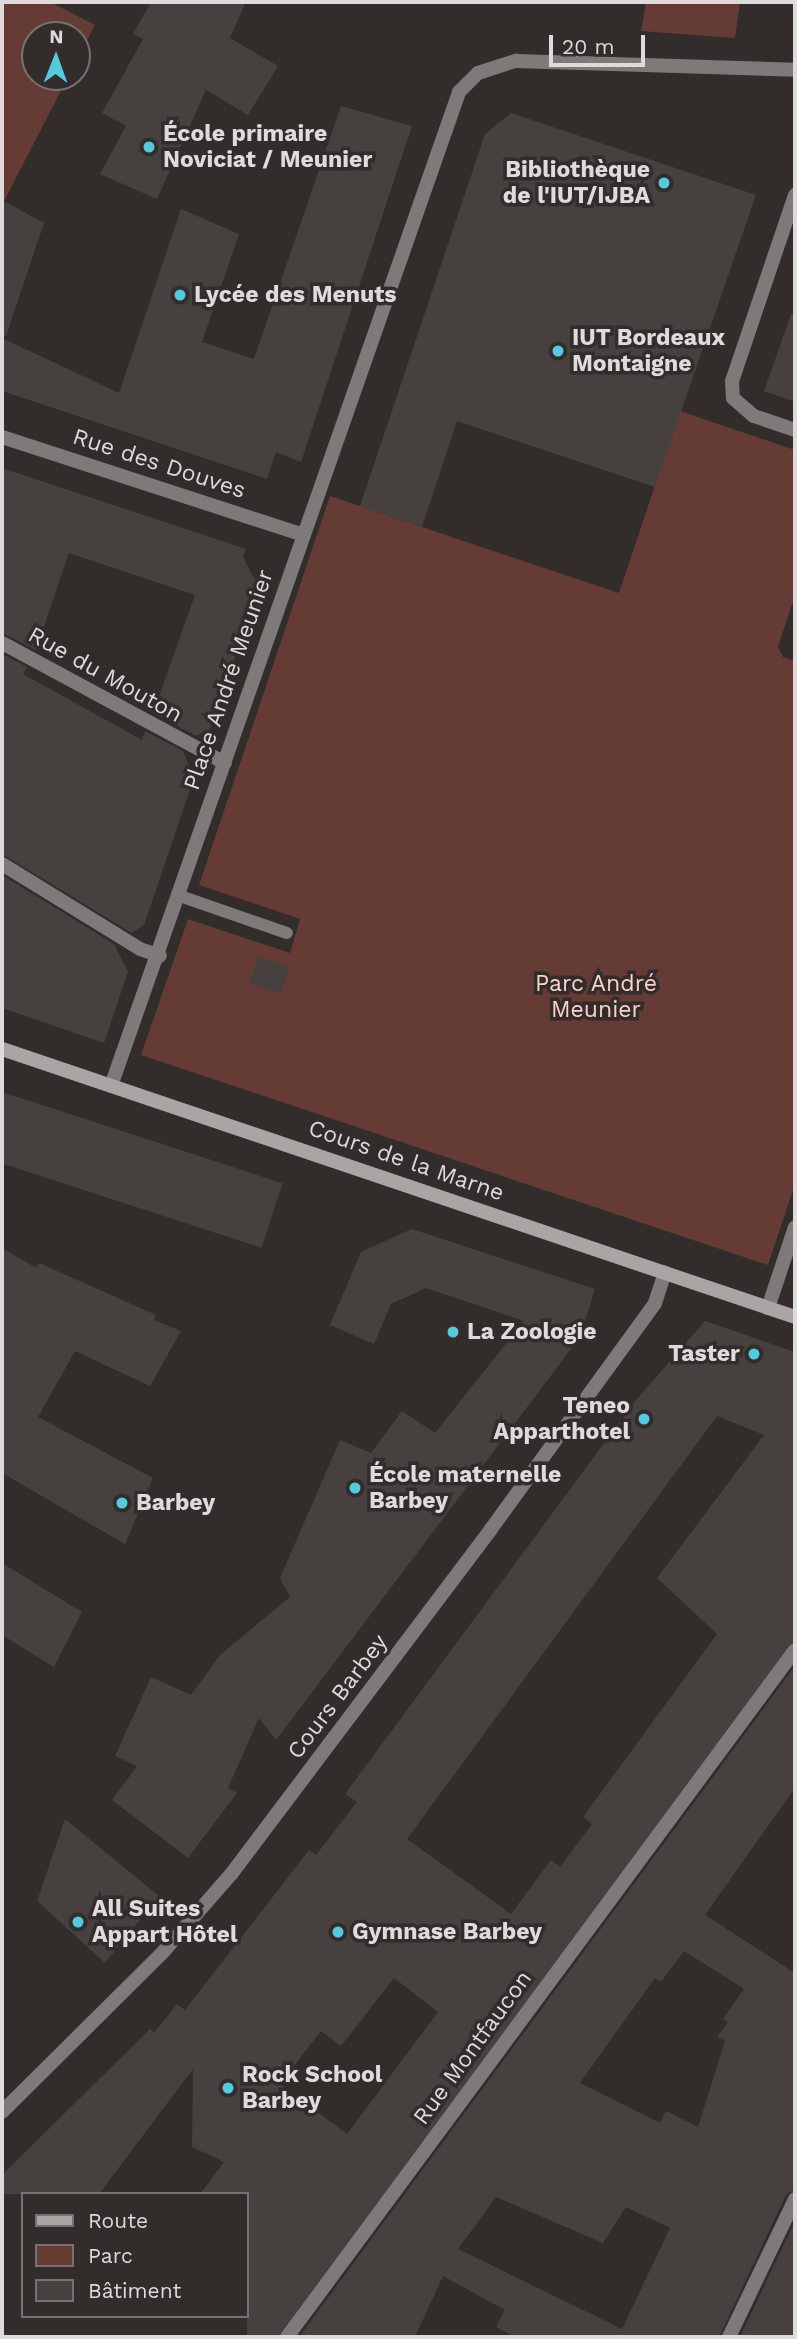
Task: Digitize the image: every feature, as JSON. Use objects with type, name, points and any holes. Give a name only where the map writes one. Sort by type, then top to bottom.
[{"type":"main road","name":"Cours de la Marne","points":[[2,1049],[795,1317]]},
{"type":"street","name":"Place André Meunier","points":[[111,1086],[160,956],[303,535],[459,92],[478,73],[516,61],[795,70]]},
{"type":"street","points":[[795,195],[732,381],[733,398],[754,416],[795,430]]},
{"type":"street","name":"Rue des Douves","points":[[2,437],[303,535]]},
{"type":"street","name":"Rue du Mouton","points":[[2,643],[225,763]]},
{"type":"street","points":[[2,864],[140,949],[160,956]]},
{"type":"street","points":[[768,1308],[795,1227]]},
{"type":"street","name":"Cours Barbey","points":[[2,2112],[164,1951],[232,1873],[655,1303],[665,1273]]},
{"type":"street","name":"Rue Montfaucon","points":[[287,2337],[795,1650]]},
{"type":"street","points":[[729,2337],[795,2199]]},
{"type":"lane","points":[[180,896],[288,933]]},
{"type":"green space","points":[[2,2],[50,2],[87,21],[21,21],[21,91],[61,91],[2,205]]},
{"type":"green space","points":[[646,2],[740,2],[735,38],[641,31]]},
{"type":"green space","name":"Parc André Meunier","points":[[680,411],[795,450],[795,595],[778,647],[783,657],[795,661],[795,1184],[768,1265],[141,1055],[188,919],[290,953],[300,919],[199,885],[330,496],[619,593]]},
{"type":"building","points":[[151,2],[246,2],[230,38],[278,66],[248,115],[206,90],[157,199],[100,174],[126,126],[102,113],[143,39],[133,34]]},
{"type":"building","points":[[341,106],[412,126],[301,462],[276,452],[267,479],[2,391],[2,338],[119,393],[181,209],[239,234],[202,342],[254,359]]},
{"type":"building","name":"IUT Bordeaux Montaigne","points":[[511,113],[756,195],[655,487],[457,421],[422,527],[360,506],[485,134]]},
{"type":"building","points":[[2,200],[44,223],[6,336],[2,335]]},
{"type":"building","points":[[791,314],[795,314],[795,402],[764,391]]},
{"type":"building","points":[[2,468],[246,549],[243,557],[254,578],[262,580],[210,729],[196,736],[153,713],[195,595],[69,553],[36,650],[2,633]]},
{"type":"building","points":[[2,654],[27,667],[23,674],[142,740],[145,731],[183,751],[194,778],[144,925],[132,933],[2,854]]},
{"type":"building","points":[[2,875],[114,944],[128,971],[104,1043],[2,1008]]},
{"type":"building","points":[[258,957],[289,967],[281,994],[249,984]]},
{"type":"building","points":[[2,1092],[283,1183],[262,1248],[2,1163]]},
{"type":"building","points":[[412,1229],[595,1289],[580,1337],[276,1740],[259,1718],[228,1788],[237,1793],[188,1858],[112,1800],[137,1766],[115,1756],[151,1677],[191,1695],[220,1655],[290,1597],[280,1578],[340,1440],[371,1453],[402,1411],[435,1433],[524,1321],[426,1288],[391,1304],[374,1344],[330,1325],[361,1252]]},
{"type":"building","points":[[2,1248],[36,1268],[39,1263],[156,1315],[154,1320],[181,1331],[150,1386],[75,1351],[38,1417],[153,1478],[125,1544],[2,1473]]},
{"type":"building","points":[[705,1321],[795,1352],[795,1640],[278,2337],[247,2337],[248,2192],[202,2192],[224,2162],[192,2147],[193,2069],[101,2192],[2,2194],[2,2175],[150,2029],[154,2033],[177,2004],[185,2010],[309,1850],[316,1855],[357,1802],[345,1794],[636,1400]],"holes":[[[717,1416],[764,1435],[657,1578],[717,1634],[583,1817],[592,1824],[560,1867],[551,1860],[511,1914],[407,1839]],[[394,1978],[438,2012],[347,2134],[280,2084],[321,2031],[341,2046]]]},
{"type":"building","points":[[2,1563],[82,1612],[54,1667],[2,1635]]},
{"type":"building","points":[[795,1666],[795,1788],[705,1915],[795,1973],[795,2189],[786,2195],[719,2337],[514,2337],[496,2327],[505,2310],[443,2276],[415,2337],[299,2337]],"holes":[[[684,1951],[744,1989],[723,2019],[728,2022],[717,2037],[725,2041],[698,2127],[666,2111],[660,2123],[580,2083],[655,1978],[661,1982]],[[496,2197],[603,2243],[626,2207],[670,2228],[622,2329],[458,2249]]]},
{"type":"building","points":[[65,1819],[159,1896],[105,1963],[37,1901]]},
{"type":"building","points":[[795,2221],[795,2337],[740,2337]]},
{"type":"place","name":"École primaire Noviciat / Meunier","points":[[149,147]]},
{"type":"place","name":"Bibliothèque de l'IUT/IJBA","points":[[664,183]]},
{"type":"place","name":"Lycée des Menuts","points":[[180,295]]},
{"type":"place","name":"IUT Bordeaux Montaigne","points":[[558,351]]},
{"type":"place","name":"La Zoologie","points":[[453,1332]]},
{"type":"place","name":"Taster","points":[[754,1354]]},
{"type":"place","name":"Teneo Apparthotel","points":[[644,1419]]},
{"type":"place","name":"École maternelle Barbey","points":[[355,1488]]},
{"type":"place","name":"Barbey","points":[[122,1503]]},
{"type":"place","name":"All Suites Appart Hôtel","points":[[78,1922]]},
{"type":"place","name":"Gymnase Barbey","points":[[338,1932]]},
{"type":"place","name":"Rock School Barbey","points":[[228,2088]]}]
